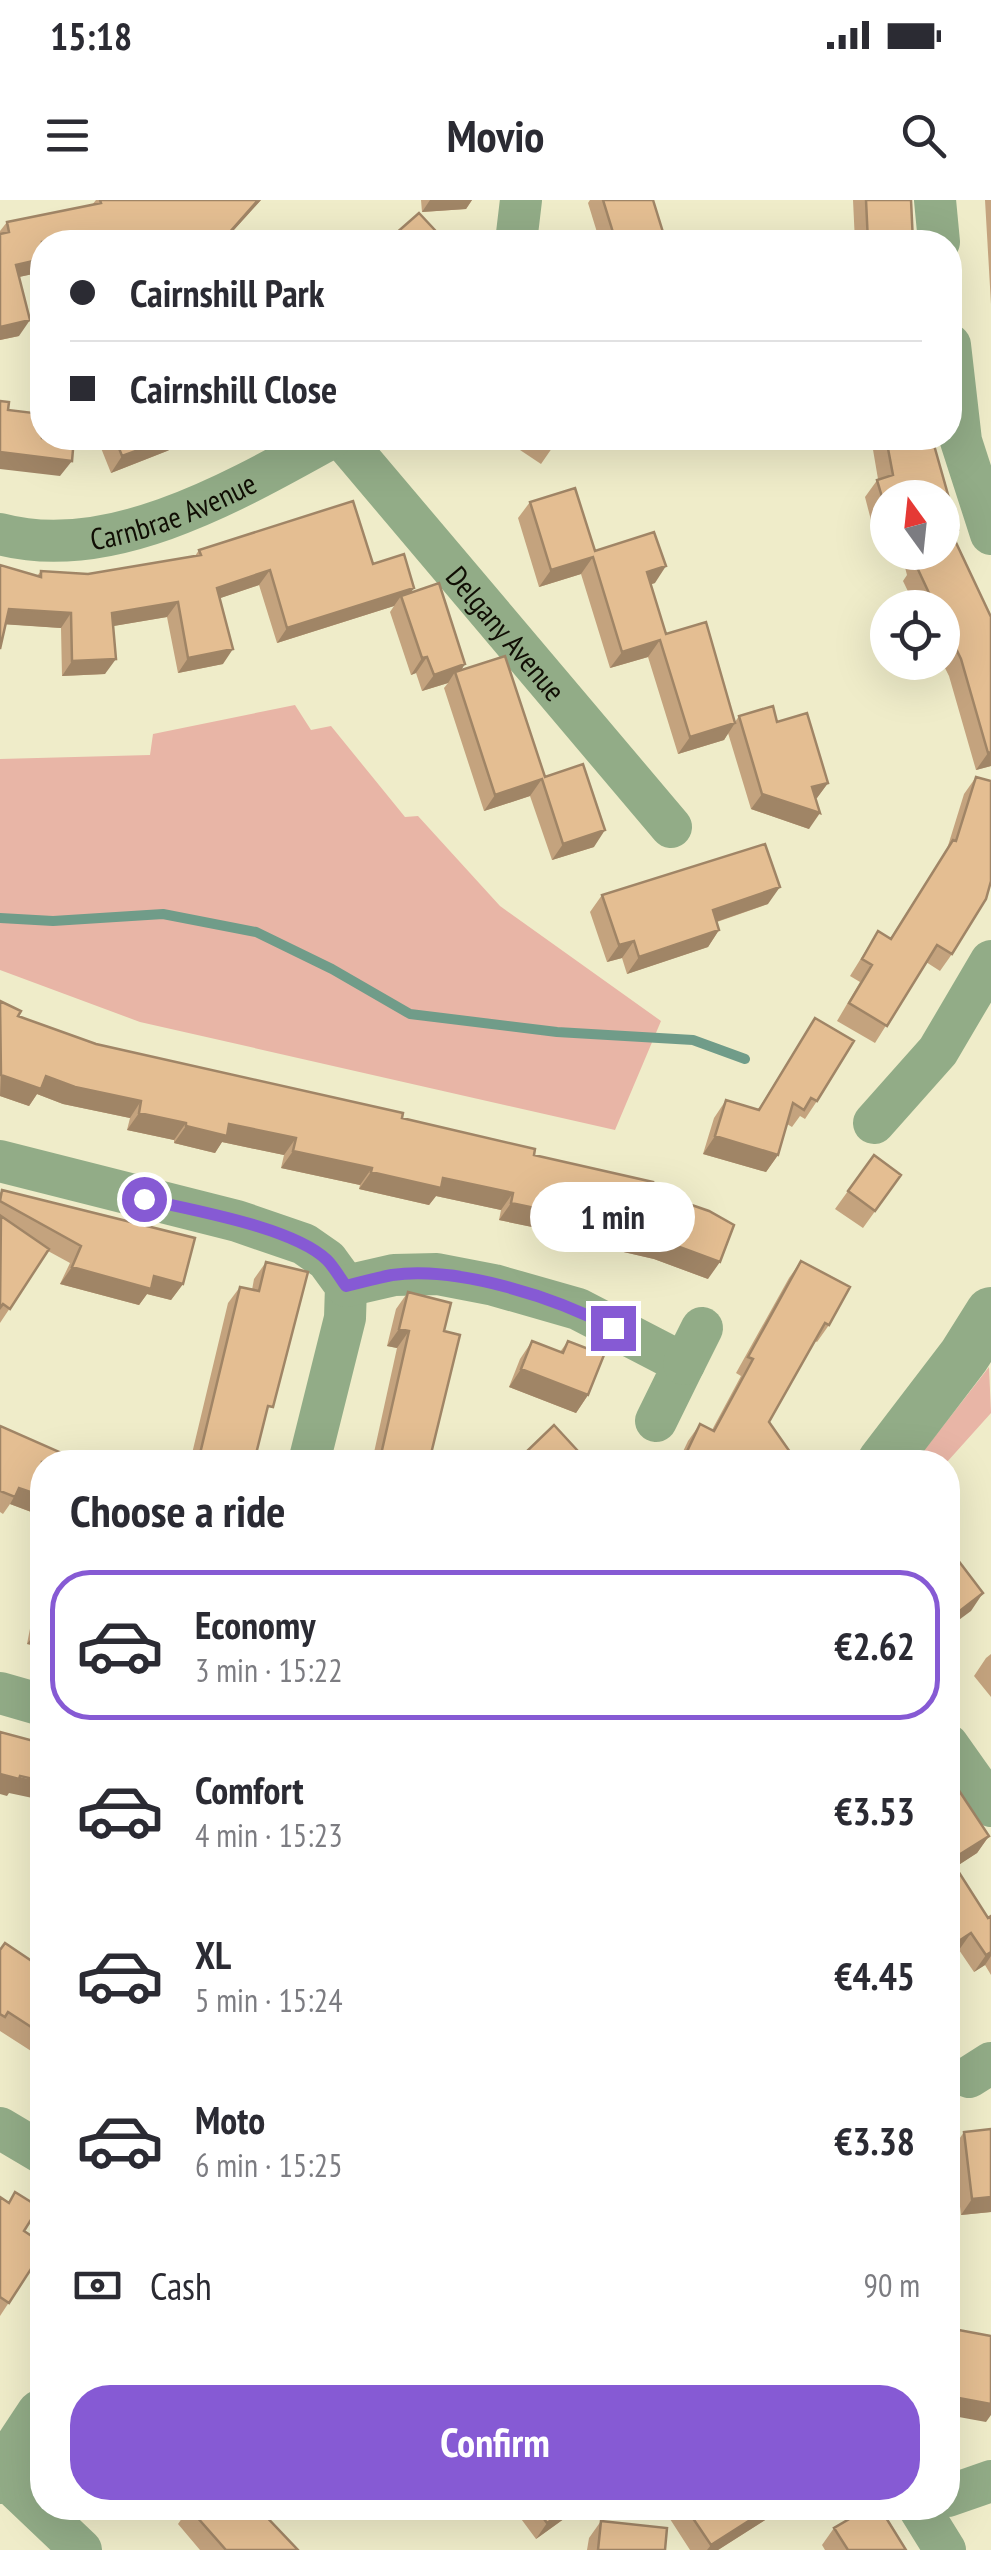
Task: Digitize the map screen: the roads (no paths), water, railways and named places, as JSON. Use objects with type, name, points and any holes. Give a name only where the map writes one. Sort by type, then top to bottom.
[{"type":"street","points":[[517,230],[521,200]]},
{"type":"street","points":[[935,200],[938,230]]},
{"type":"street","points":[[962,445],[991,534]]},
{"type":"street","name":"Carnbrae Avenue","points":[[0,534],[57,542],[106,536],[162,520],[309,450]]},
{"type":"street","name":"Delgany Avenue","points":[[352,450],[671,826]]},
{"type":"street","points":[[874,1123],[938,1052],[991,960]]},
{"type":"street","points":[[0,1161],[237,1221],[304,1244],[327,1260],[346,1286],[345,1318],[313,1450]]},
{"type":"street","points":[[346,1286],[394,1275],[423,1274],[494,1285],[693,1346],[656,1421]]},
{"type":"street","points":[[892,1450],[964,1356],[991,1312]]},
{"type":"street","points":[[0,1693],[30,1702]]},
{"type":"street","points":[[960,1762],[991,1806]]},
{"type":"street","points":[[0,2128],[30,2146]]},
{"type":"street","points":[[30,2433],[1,2477],[30,2503]]},
{"type":"street","points":[[960,2492],[991,2480]]},
{"type":"street","points":[[48,2520],[81,2550]]},
{"type":"street","points":[[926,2520],[945,2550]]},
{"type":"waterway","points":[[0,918],[53,921],[163,914],[256,932],[332,969],[410,1014],[557,1032],[693,1040],[745,1059]]}]
